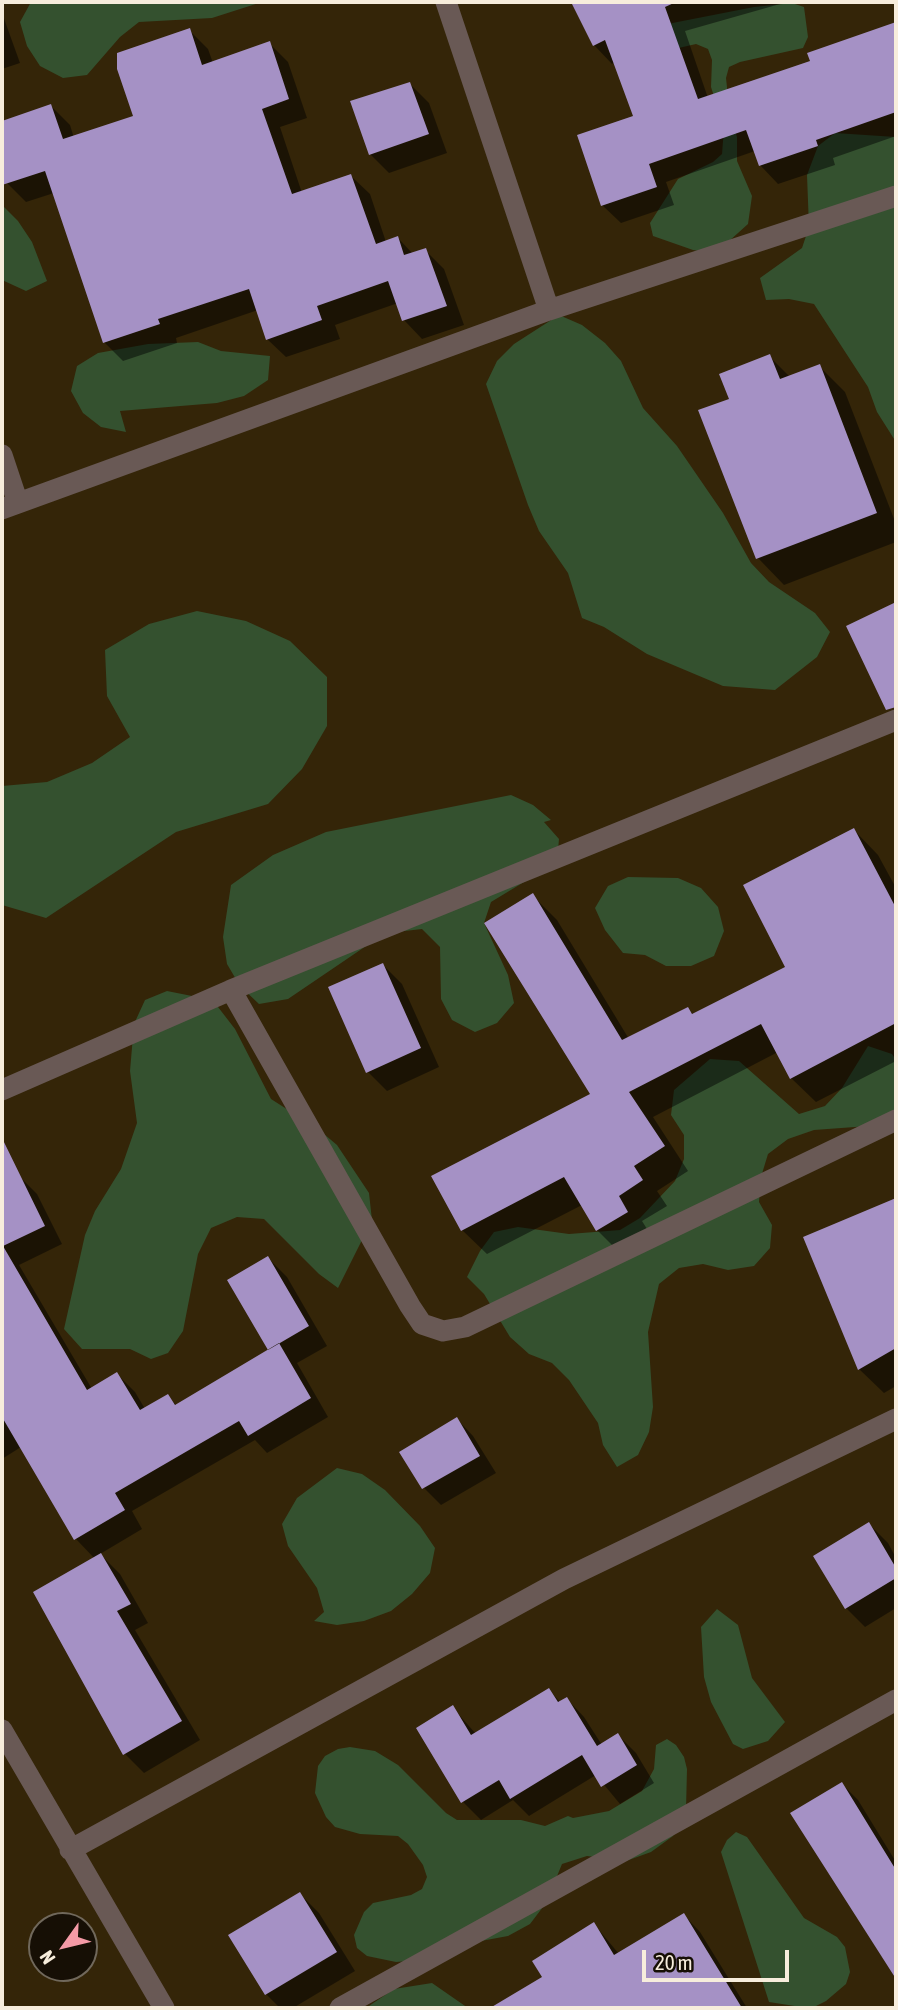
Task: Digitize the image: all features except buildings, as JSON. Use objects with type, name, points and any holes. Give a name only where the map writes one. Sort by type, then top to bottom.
[{"type":"street","points":[[446,2],[549,310]]},
{"type":"street","points":[[2,454],[10,506],[549,310],[896,196]]},
{"type":"street","points":[[2,1090],[231,990],[896,720]]},
{"type":"street","points":[[231,990],[416,1315],[422,1324],[443,1331],[465,1327],[896,1120]]},
{"type":"street","points":[[70,1850],[564,1579],[896,1419]]},
{"type":"street","points":[[340,2008],[896,1700]]},
{"type":"street","points":[[4,1742],[163,2008]]},
{"type":"green space","points":[[31,2],[262,2],[212,18],[139,22],[120,37],[87,75],[63,78],[40,66],[27,46],[20,22]]},
{"type":"green space","points":[[602,2],[618,2],[622,8],[652,27],[754,7],[792,3],[804,7],[808,37],[803,48],[740,62],[729,67],[726,78],[730,115],[737,137],[737,161],[752,196],[748,224],[728,242],[706,252],[693,250],[653,236],[650,223],[678,179],[713,162],[722,154],[724,128],[711,87],[712,60],[708,49],[696,44],[670,50],[610,14]]},
{"type":"green space","points":[[835,133],[896,137],[896,442],[877,412],[868,387],[814,304],[789,299],[766,300],[760,278],[802,248],[809,227],[807,175],[818,146]]},
{"type":"green space","points":[[2,205],[18,221],[32,242],[47,281],[26,291],[2,280]]},
{"type":"green space","points":[[559,315],[582,325],[605,343],[621,361],[643,408],[677,446],[723,513],[751,563],[769,582],[815,613],[830,632],[817,657],[775,690],[723,686],[647,654],[604,627],[582,618],[568,573],[539,531],[528,505],[486,384],[497,361],[514,344]]},
{"type":"green space","points":[[198,342],[221,351],[270,356],[268,380],[244,396],[217,403],[120,411],[126,432],[101,427],[83,413],[71,391],[77,366],[98,353],[148,344]]},
{"type":"green space","points":[[197,611],[246,621],[290,641],[327,677],[327,726],[302,769],[268,804],[176,832],[46,918],[2,905],[2,786],[47,782],[92,763],[130,737],[107,696],[105,650],[149,624]]},
{"type":"green space","points":[[511,795],[533,805],[551,820],[544,822],[559,839],[557,862],[491,902],[484,923],[508,975],[514,1003],[497,1023],[475,1032],[452,1020],[441,999],[440,947],[422,929],[396,932],[372,942],[288,999],[259,1004],[240,986],[227,964],[223,937],[231,885],[273,855],[326,832]]},
{"type":"green space","points":[[628,877],[678,878],[701,888],[718,907],[724,931],[714,956],[691,966],[666,966],[645,955],[623,953],[605,930],[595,908],[608,886]]},
{"type":"green space","points":[[167,991],[192,996],[218,1007],[235,1029],[271,1099],[318,1129],[337,1145],[369,1193],[372,1220],[338,1288],[319,1274],[264,1219],[237,1217],[211,1228],[198,1254],[183,1331],[168,1353],[151,1359],[130,1349],[82,1349],[64,1329],[85,1235],[95,1211],[121,1169],[137,1123],[130,1071],[134,1024],[145,1000]]},
{"type":"green space","points":[[868,1046],[892,1054],[896,1060],[896,1124],[814,1130],[788,1139],[768,1154],[761,1177],[759,1202],[772,1225],[770,1248],[754,1266],[728,1270],[703,1264],[679,1268],[659,1284],[648,1332],[653,1407],[649,1432],[638,1455],[617,1467],[603,1445],[598,1423],[569,1380],[552,1363],[529,1354],[510,1337],[484,1294],[467,1277],[480,1251],[494,1232],[518,1227],[569,1234],[620,1230],[640,1218],[675,1181],[684,1159],[684,1135],[671,1115],[674,1090],[710,1059],[739,1061],[799,1114],[825,1106],[842,1088]]},
{"type":"green space","points":[[337,1468],[362,1474],[385,1490],[420,1526],[435,1548],[430,1573],[412,1594],[391,1611],[364,1621],[337,1625],[314,1621],[324,1612],[317,1588],[288,1546],[282,1524],[297,1498]]},
{"type":"green space","points":[[717,1609],[738,1625],[752,1678],[785,1722],[768,1741],[743,1749],[733,1744],[711,1702],[704,1677],[701,1627]]},
{"type":"green space","points":[[667,1739],[676,1745],[684,1757],[687,1769],[686,1810],[673,1836],[651,1852],[626,1861],[587,1856],[562,1864],[546,1903],[530,1924],[508,1936],[481,1941],[420,1960],[396,1962],[367,1956],[357,1948],[354,1935],[364,1912],[373,1903],[411,1895],[422,1889],[427,1877],[423,1865],[408,1844],[398,1836],[360,1834],[335,1827],[326,1817],[315,1793],[318,1766],[325,1756],[338,1749],[350,1747],[375,1751],[398,1765],[446,1813],[457,1820],[521,1820],[545,1826],[568,1816],[573,1818],[609,1811],[642,1791],[654,1769],[656,1745]]},
{"type":"green space","points":[[736,1832],[747,1837],[804,1918],[837,1937],[845,1947],[850,1972],[846,1984],[826,2001],[814,2007],[769,2002],[721,1852],[727,1840]]},
{"type":"green space","points":[[432,1983],[468,2008],[366,2008],[394,1989]]}]
